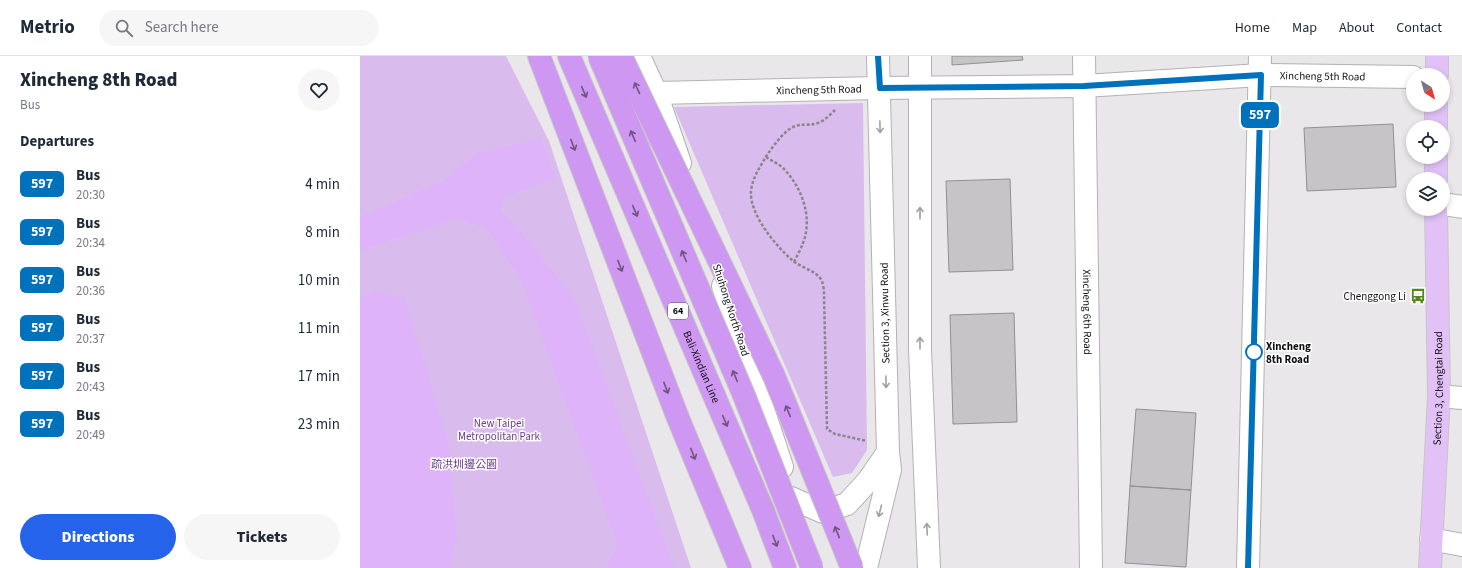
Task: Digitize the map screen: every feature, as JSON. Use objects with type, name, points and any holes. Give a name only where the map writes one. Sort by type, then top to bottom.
[{"type":"highway","points":[[539,56],[675,410],[740,568]]},
{"type":"highway","name":"Bali-Xindian Line","points":[[569,56],[760,502],[785,568]]},
{"type":"highway","name":"64","points":[[599,56],[743,393],[811,568]]},
{"type":"highway","points":[[621,56],[774,376],[852,568]]},
{"type":"main road","points":[[1437,56],[1437,68]]},
{"type":"main road","name":"Section 3, Chengtai Road","points":[[1430,568],[1439,396],[1436,216]]},
{"type":"street","name":"Shuhong North Road","points":[[639,56],[656,93],[727,297],[791,498],[811,568]]},
{"type":"street","name":"Section 3, Xinwu Road","points":[[866,568],[890,470],[888,452],[878,56]]},
{"type":"street","points":[[920,56],[920,350],[928,568]]},
{"type":"street","name":"Xincheng 6th Road","points":[[1084,56],[1091,568]]},
{"type":"street","name":"Xincheng 5th Road","points":[[656,93],[880,88],[1084,86],[1261,65],[1406,76]]},
{"type":"street","points":[[1248,568],[1261,65]]},
{"type":"street","points":[[1450,205],[1462,207]]},
{"type":"street","points":[[1439,396],[1462,398]]},
{"type":"street","points":[[791,498],[822,512],[847,504],[868,481],[888,452]]},
{"type":"street","points":[[1431,539],[1462,545]]},
{"type":"path","points":[[838,106],[819,123],[800,124],[787,130],[766,157],[755,177],[751,192],[755,212],[765,231],[780,250],[794,262],[815,273],[822,281],[824,293],[827,429],[836,434],[866,441]]},
{"type":"path","points":[[766,157],[783,168],[796,183],[805,203],[807,224],[804,242],[794,262]]},
{"type":"green space","name":"疏洪圳邊公園","points":[[360,56],[506,56],[549,141],[691,568],[360,568]]},
{"type":"green space","points":[[863,103],[867,450],[852,473],[833,477],[674,107]]},
{"type":"shaded area","points":[[541,139],[556,178],[504,197],[501,211],[527,240],[575,300],[674,568],[606,568],[618,545],[520,277],[487,229],[459,218],[360,250],[360,217],[444,181],[478,153]]},
{"type":"shaded area","points":[[374,291],[405,299],[448,443],[457,539],[449,568],[360,568],[360,299]]},
{"type":"building","points":[[952,56],[1022,56],[1023,60],[952,65]]},
{"type":"building","points":[[1393,124],[1396,187],[1307,191],[1304,128]]},
{"type":"building","points":[[1010,179],[1013,270],[949,272],[946,181]]},
{"type":"building","points":[[1014,313],[1017,422],[953,424],[950,315]]},
{"type":"building","points":[[1136,409],[1196,413],[1191,490],[1130,486]]},
{"type":"building","points":[[1130,486],[1191,490],[1186,567],[1125,563]]},
{"type":"bus line","name":"597","points":[[878,56],[880,88],[1084,86],[1261,75],[1248,568]]},
{"type":"place","name":"Chenggong Li","points":[[1418,296]]},
{"type":"place","name":"Xincheng 8th Road","points":[[1254,352]]},
{"type":"park label","name":"New Taipei Metropolitan Park","points":[[499,429]]}]
